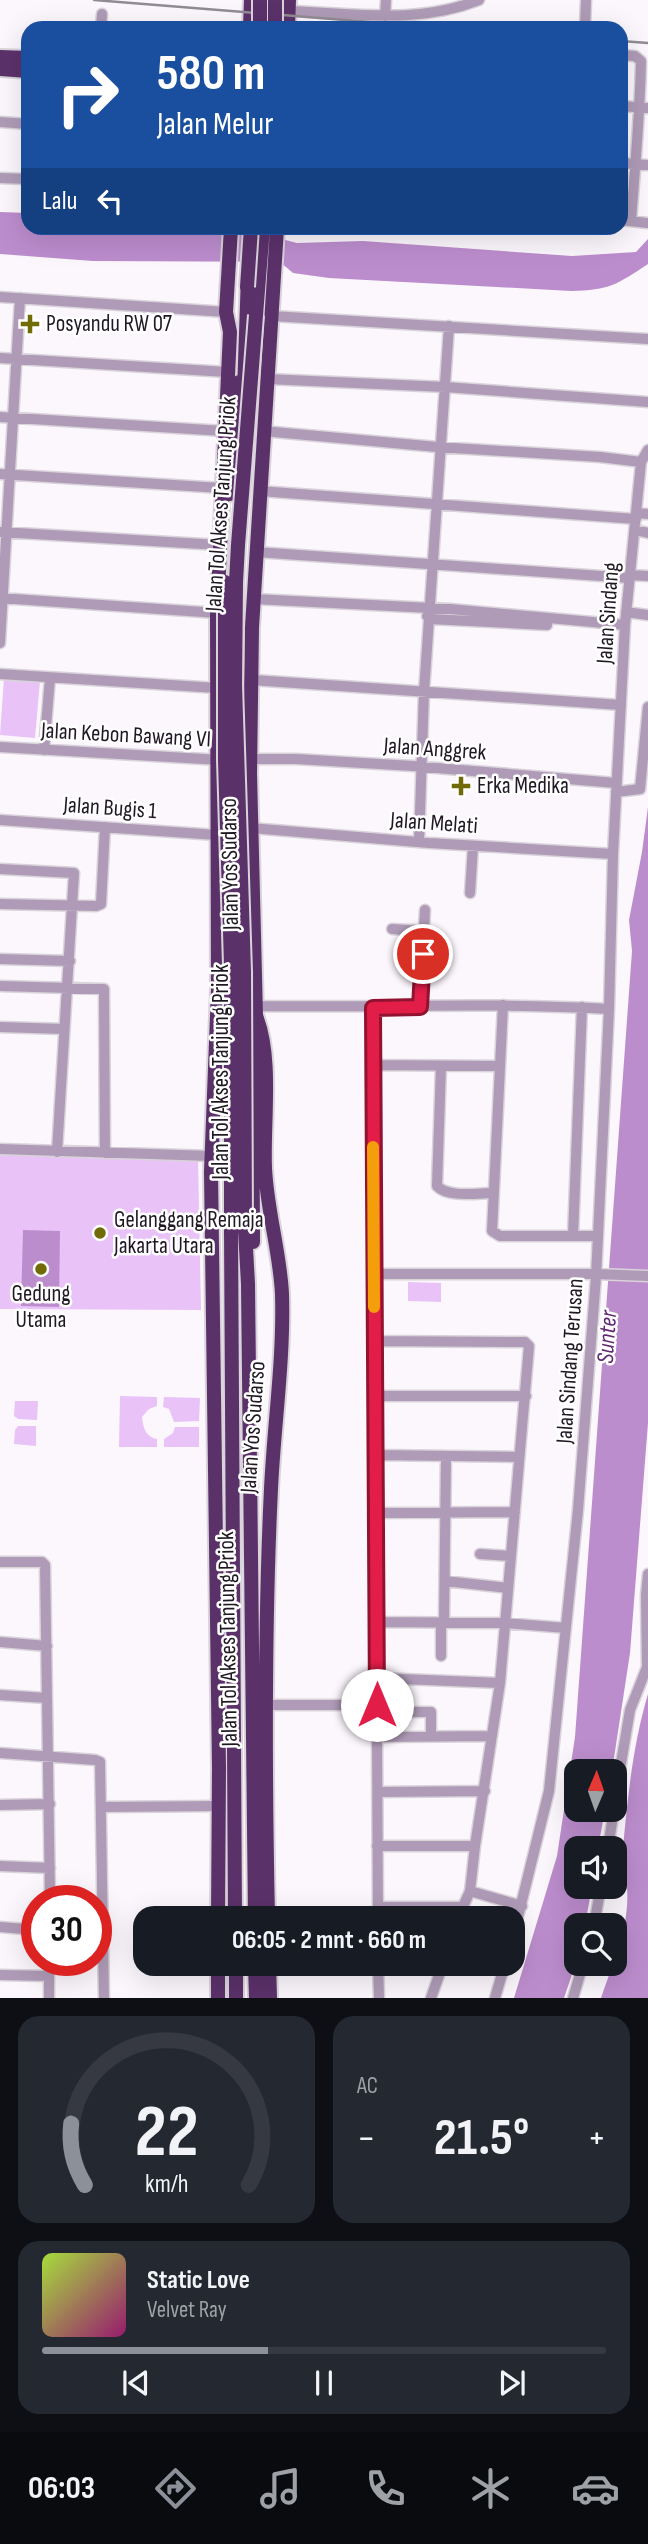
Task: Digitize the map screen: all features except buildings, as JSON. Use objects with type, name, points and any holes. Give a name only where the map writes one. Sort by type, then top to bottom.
[{"type":"highway","points":[[250,21],[251,0]]},
{"type":"highway","points":[[260,0],[260,21]]},
{"type":"highway","points":[[272,21],[273,0]]},
{"type":"highway","points":[[0,57],[21,58]]},
{"type":"highway","points":[[0,69],[21,70]]},
{"type":"highway","name":"Jalan Yos Sudarso","points":[[218,1906],[211,1156],[217,1057],[217,613],[227,372],[230,332],[235,322],[229,312],[231,235]]},
{"type":"highway","name":"Jalan Yos Sudarso","points":[[229,312],[249,235]]},
{"type":"highway","points":[[251,235],[239,500],[256,546]]},
{"type":"highway","name":"Jalan Tol Akses Tanjung Priok","points":[[236,1906],[244,981],[235,685],[236,582],[251,235]]},
{"type":"highway","name":"Jalan Yos Sudarso","points":[[268,1906],[266,1800],[271,1492],[278,1417],[282,1292],[266,1182],[264,1054],[256,1011],[250,759],[256,546],[277,235]]},
{"type":"highway","points":[[245,367],[254,380],[265,407]]},
{"type":"highway","points":[[217,712],[226,721],[237,723],[247,720],[252,712]]},
{"type":"highway","points":[[217,918],[232,927],[244,926],[254,919]]},
{"type":"highway","points":[[218,951],[225,944],[235,942],[249,946],[255,954]]},
{"type":"highway","points":[[243,1230],[252,1121],[252,1039],[256,1011]]},
{"type":"highway","name":"Jalan Tol Akses Tanjung Priok","points":[[243,1230],[248,1284],[255,1906]]},
{"type":"highway","points":[[215,1500],[221,1519],[224,1545],[228,1821],[235,1830]]},
{"type":"highway","points":[[218,1976],[218,1998]]},
{"type":"highway","points":[[236,1976],[236,1998]]},
{"type":"highway","points":[[256,1976],[256,1998]]},
{"type":"highway","points":[[269,1976],[270,1998]]},
{"type":"street","points":[[321,12],[322,0]]},
{"type":"street","points":[[385,16],[386,0]]},
{"type":"street","points":[[289,5],[321,12],[413,16],[479,0]]},
{"type":"street","points":[[585,21],[586,0]]},
{"type":"street","points":[[102,14],[102,21]]},
{"type":"street","points":[[628,56],[641,61],[644,108],[636,132],[635,164],[628,208]]},
{"type":"street","points":[[0,122],[21,124]]},
{"type":"street","points":[[628,164],[648,165]]},
{"type":"street","points":[[0,177],[21,178]]},
{"type":"street","points":[[628,221],[647,223]]},
{"type":"street","points":[[0,297],[229,312]]},
{"type":"street","points":[[0,643],[5,474],[12,418],[20,298]]},
{"type":"street","points":[[272,312],[648,339]]},
{"type":"street","points":[[419,842],[427,612],[438,506],[449,326]]},
{"type":"street","points":[[0,358],[227,372]]},
{"type":"street","points":[[267,379],[445,387],[648,402]]},
{"type":"street","points":[[0,416],[224,431]]},
{"type":"street","points":[[263,431],[641,461]]},
{"type":"street","name":"Jalan Sindang","points":[[616,787],[626,612],[641,461],[648,450]]},
{"type":"street","points":[[5,474],[221,488]]},
{"type":"street","points":[[259,491],[438,506],[636,516],[648,514]]},
{"type":"street","points":[[635,530],[648,533]]},
{"type":"street","points":[[3,532],[219,545]]},
{"type":"street","points":[[256,546],[433,563],[648,576]]},
{"type":"street","points":[[1,598],[217,613]]},
{"type":"street","points":[[254,599],[590,627],[596,624],[625,625]]},
{"type":"street","points":[[626,612],[648,615]]},
{"type":"street","points":[[0,674],[217,688]]},
{"type":"street","points":[[44,750],[50,678]]},
{"type":"street","points":[[252,680],[621,705]]},
{"type":"street","points":[[616,787],[640,789],[648,707]]},
{"type":"street","name":"Jalan Kebon Bawang VI","points":[[0,747],[218,760],[250,759]]},
{"type":"street","name":"Jalan Anggrek","points":[[250,759],[296,759],[420,767],[616,787]]},
{"type":"street","name":"Jalan Sindang Terusan","points":[[522,1906],[549,1791],[600,1274],[597,1236],[609,1009],[616,787]]},
{"type":"street","name":"Jalan Bugis 1","points":[[0,820],[217,835]]},
{"type":"street","points":[[0,904],[101,904],[105,827]]},
{"type":"street","name":"Jalan Melati","points":[[252,828],[472,846],[612,854]]},
{"type":"street","points":[[470,893],[472,846]]},
{"type":"street","points":[[0,869],[73,872],[74,905],[57,1152]]},
{"type":"street","points":[[420,1007],[425,910]]},
{"type":"street","points":[[392,929],[424,930]]},
{"type":"street","points":[[0,959],[70,961]]},
{"type":"street","points":[[0,986],[100,988],[105,991],[105,1153]]},
{"type":"street","points":[[256,1011],[503,1005],[609,1009]]},
{"type":"street","points":[[503,1005],[492,1227],[494,1234],[597,1236]]},
{"type":"street","points":[[573,1236],[582,1007]]},
{"type":"street","points":[[373,1008],[377,1906]]},
{"type":"street","points":[[0,1027],[64,1029]]},
{"type":"street","points":[[373,1065],[500,1066]]},
{"type":"street","points":[[441,1066],[437,1186],[441,1191],[452,1193],[494,1193]]},
{"type":"street","points":[[0,1149],[211,1156]]},
{"type":"street","points":[[374,1274],[648,1276]]},
{"type":"street","points":[[374,1341],[525,1342],[529,1346],[500,1683],[470,1891],[462,1906]]},
{"type":"street","points":[[376,1396],[526,1396]]},
{"type":"street","points":[[376,1455],[519,1457]]},
{"type":"street","points":[[440,1656],[445,1581],[446,1456]]},
{"type":"street","points":[[377,1513],[515,1512]]},
{"type":"street","points":[[480,1554],[511,1556]]},
{"type":"street","points":[[0,1562],[45,1564],[50,1885]]},
{"type":"street","points":[[622,1759],[630,1710],[647,1667],[648,1574]]},
{"type":"street","points":[[445,1581],[508,1588]]},
{"type":"street","points":[[377,1622],[505,1623],[566,1628]]},
{"type":"street","points":[[0,1642],[47,1646]]},
{"type":"street","points":[[377,1678],[500,1683]]},
{"type":"street","points":[[0,1695],[47,1698]]},
{"type":"street","points":[[267,1705],[431,1712],[431,1736]]},
{"type":"street","points":[[378,1737],[492,1736]]},
{"type":"street","points":[[0,1753],[98,1760],[101,1768],[102,1807],[104,1998]]},
{"type":"street","points":[[378,1792],[485,1791]]},
{"type":"street","points":[[0,1805],[50,1804]]},
{"type":"street","points":[[102,1807],[219,1806]]},
{"type":"street","points":[[377,1846],[475,1846]]},
{"type":"street","points":[[0,1866],[50,1868]]},
{"type":"street","points":[[470,1891],[522,1906]]},
{"type":"street","points":[[0,1927],[21,1929]]},
{"type":"street","points":[[0,1975],[21,1975]]},
{"type":"street","points":[[49,1976],[49,1998]]},
{"type":"street","points":[[378,1976],[379,1998]]},
{"type":"street","points":[[431,1998],[439,1976]]},
{"type":"street","points":[[495,1998],[501,1976]]},
{"type":"street","points":[[573,1998],[579,1976]]},
{"type":"shaded area","points":[[4,678],[40,681],[35,738],[0,735]]},
{"type":"shaded area","name":"Gelanggang Remaja Jakarta Utara","points":[[0,1152],[198,1158],[201,1310],[0,1309]]},
{"type":"shaded area","points":[[408,1282],[441,1283],[441,1302],[408,1301]]},
{"type":"shaded area","points":[[120,1396],[157,1397],[157,1406],[149,1409],[142,1417],[146,1431],[157,1439],[157,1447],[119,1447]]},
{"type":"shaded area","points":[[164,1397],[200,1398],[199,1421],[174,1422],[169,1409],[163,1407]]},
{"type":"shaded area","points":[[15,1401],[38,1401],[37,1420],[18,1419],[14,1416]]},
{"type":"shaded area","points":[[18,1426],[36,1426],[36,1446],[14,1444]]},
{"type":"shaded area","points":[[175,1427],[199,1427],[199,1447],[164,1447],[164,1439],[173,1433]]},
{"type":"water","points":[[0,212],[21,213],[21,235],[266,235],[297,243],[363,241],[572,256],[636,252],[648,239],[648,264],[612,285],[571,291],[329,278],[293,273],[280,262],[93,261],[0,254]]},
{"type":"water","name":"Sunter","points":[[648,807],[648,1423],[630,1653],[614,1759],[572,1759],[632,951],[629,920]]},
{"type":"water","name":"Gedung Utama","points":[[23,1230],[60,1231],[59,1307],[21,1306]]},
{"type":"water","points":[[648,1694],[648,1998],[601,1998],[609,1976],[627,1976],[627,1836],[624,1836]]},
{"type":"water","points":[[564,1810],[564,1822],[603,1822],[600,1836],[564,1836],[564,1899],[590,1899],[587,1913],[564,1913],[564,1976],[572,1976],[564,1998],[514,1998],[521,1976],[525,1976],[525,1962],[557,1856]]},
{"type":"railway","points":[[94,0],[357,21]]},
{"type":"railway","points":[[628,42],[648,43]]},
{"type":"slow traffic","points":[[373,1147],[374,1307]]},
{"type":"place","name":"Posyandu RW 07","points":[[30,324]]},
{"type":"place","name":"Erka Medika","points":[[461,786]]},
{"type":"place","name":"Gelanggang Remaja Jakarta Utara","points":[[100,1233]]},
{"type":"place","name":"Gedung Utama","points":[[41,1269]]},
{"type":"route","points":[[377,1705],[373,1008],[420,1007],[423,954]]}]
